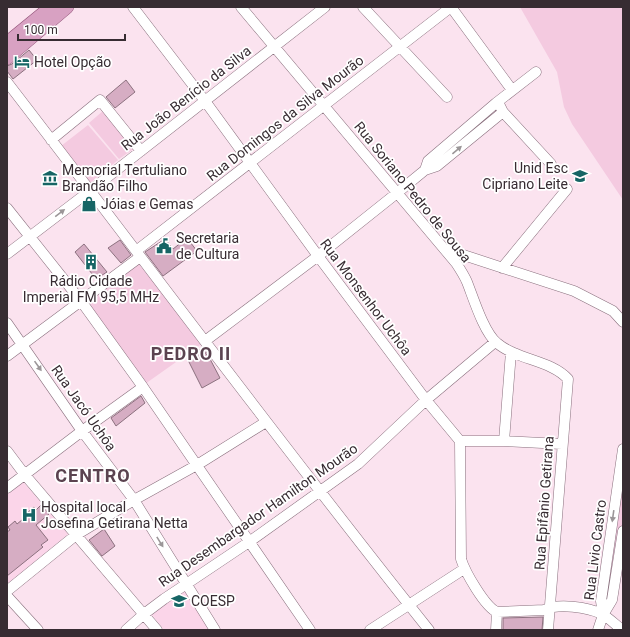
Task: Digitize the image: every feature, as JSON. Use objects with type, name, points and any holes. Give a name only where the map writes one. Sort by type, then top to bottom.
[{"type":"main road","points":[[7,43],[51,7]]},
{"type":"main road","points":[[7,58],[67,7]]},
{"type":"street","name":"Rua Monsenhor Uchôa","points":[[133,7],[205,101],[249,163],[426,400],[460,441]]},
{"type":"street","name":"Rua Soriano Pedro de Sousa","points":[[241,7],[456,263],[466,280],[484,324],[495,342],[511,352],[561,372],[568,379]]},
{"type":"street","name":"Rua João Benício da Silva","points":[[7,254],[325,7]]},
{"type":"street","points":[[363,7],[448,97]]},
{"type":"street","points":[[451,7],[512,90]]},
{"type":"street","name":"Rua Domingos da Silva Mourão","points":[[7,356],[81,301],[249,163],[451,7]]},
{"type":"street","points":[[425,170],[428,161],[496,103],[536,72]]},
{"type":"street","points":[[7,82],[91,190],[319,491],[428,630]]},
{"type":"street","points":[[51,140],[100,100],[141,151]]},
{"type":"street","points":[[496,103],[501,106],[503,112],[551,164]]},
{"type":"street","points":[[205,341],[318,256],[425,170],[437,166],[503,112]]},
{"type":"street","points":[[502,268],[567,189]]},
{"type":"street","points":[[7,208],[81,301],[143,387],[310,630]]},
{"type":"street","points":[[445,249],[574,291],[613,311],[623,322]]},
{"type":"street","name":"Rua Jacó Uchôa","points":[[7,323],[82,431],[134,500],[215,630]]},
{"type":"street","name":"Rua Desembargador Hamilton Mourão","points":[[126,630],[144,614],[185,584],[249,542],[358,464],[426,400],[495,342]]},
{"type":"street","points":[[504,441],[511,352]]},
{"type":"street","name":"Rua Epifânio Getirana","points":[[548,630],[568,379]]},
{"type":"street","points":[[7,488],[143,387]]},
{"type":"street","points":[[7,591],[76,535],[134,500],[197,465],[266,422]]},
{"type":"street","points":[[562,444],[504,441],[460,441],[461,559],[464,569],[488,605],[497,612],[544,610],[561,606],[588,610],[603,615],[622,630]]},
{"type":"street","name":"Rua Livio Castro","points":[[603,615],[601,601],[623,449]]},
{"type":"street","points":[[7,450],[25,475],[157,630]]},
{"type":"street","name":"Rua Livio Castro","points":[[603,615],[612,600],[623,531]]},
{"type":"street","points":[[370,630],[464,569]]},
{"type":"street","points":[[7,596],[38,630]]},
{"type":"street","points":[[496,630],[497,612]]},
{"type":"street","points":[[598,630],[603,615]]},
{"type":"shaded area","points":[[520,7],[623,7],[623,200],[572,124],[564,107],[557,72]]},
{"type":"shaded area","points":[[104,110],[135,148],[119,159],[89,123]]},
{"type":"shaded area","points":[[88,125],[118,160],[90,183],[61,146]]},
{"type":"shaded area","points":[[138,263],[203,343],[145,384],[86,302]]},
{"type":"shaded area","points":[[623,475],[623,519],[610,600],[606,601],[603,599]]},
{"type":"shaded area","name":"Hospital local Josefina Getirana Netta","points":[[23,482],[68,534],[7,584],[7,495]]},
{"type":"shaded area","name":"COESP","points":[[184,590],[209,630],[164,630],[151,613]]},
{"type":"building","name":"Hotel Opção","points":[[29,50],[37,60],[13,79],[7,71],[7,66],[12,64]]},
{"type":"building","points":[[126,80],[135,92],[115,108],[106,97]]},
{"type":"building","points":[[187,238],[197,251],[163,276],[145,252],[165,239],[173,249]]},
{"type":"building","points":[[120,240],[131,255],[121,263],[108,248]]},
{"type":"building","name":"Rádio Cidade Imperial FM 95,5 MHz","points":[[84,244],[107,272],[96,279],[75,252]]},
{"type":"building","points":[[199,349],[201,353],[204,351],[210,359],[220,378],[202,388],[188,360],[194,357],[192,353]]},
{"type":"building","points":[[141,396],[145,403],[116,426],[111,418]]},
{"type":"building","points":[[41,505],[49,514],[36,525],[48,540],[41,545],[43,547],[7,576],[7,532],[10,530],[8,527],[15,521],[17,524],[28,515],[27,513],[34,507],[36,510]]},
{"type":"building","points":[[104,529],[115,546],[102,556],[89,540]]},
{"type":"building","points":[[543,617],[542,630],[503,630],[503,618]]},
{"type":"place","name":"Hotel Opção","points":[[22,62]]},
{"type":"place","name":"Unid Esc Cipriano Leite","points":[[580,176]]},
{"type":"place","name":"Memorial Tertuliano Brandão Filho","points":[[50,178]]},
{"type":"place","name":"Jóias e Gemas","points":[[89,204]]},
{"type":"place","name":"Secretaria de Cultura","points":[[164,246]]},
{"type":"place","name":"Rádio Cidade Imperial FM 95,5 MHz","points":[[91,262]]},
{"type":"place","name":"Hospital local Josefina Getirana Netta","points":[[29,515]]},
{"type":"place","name":"COESP","points":[[179,601]]},
{"type":"district","name":"PEDRO II","points":[[191,354]]},
{"type":"district","name":"CENTRO","points":[[93,476]]}]
